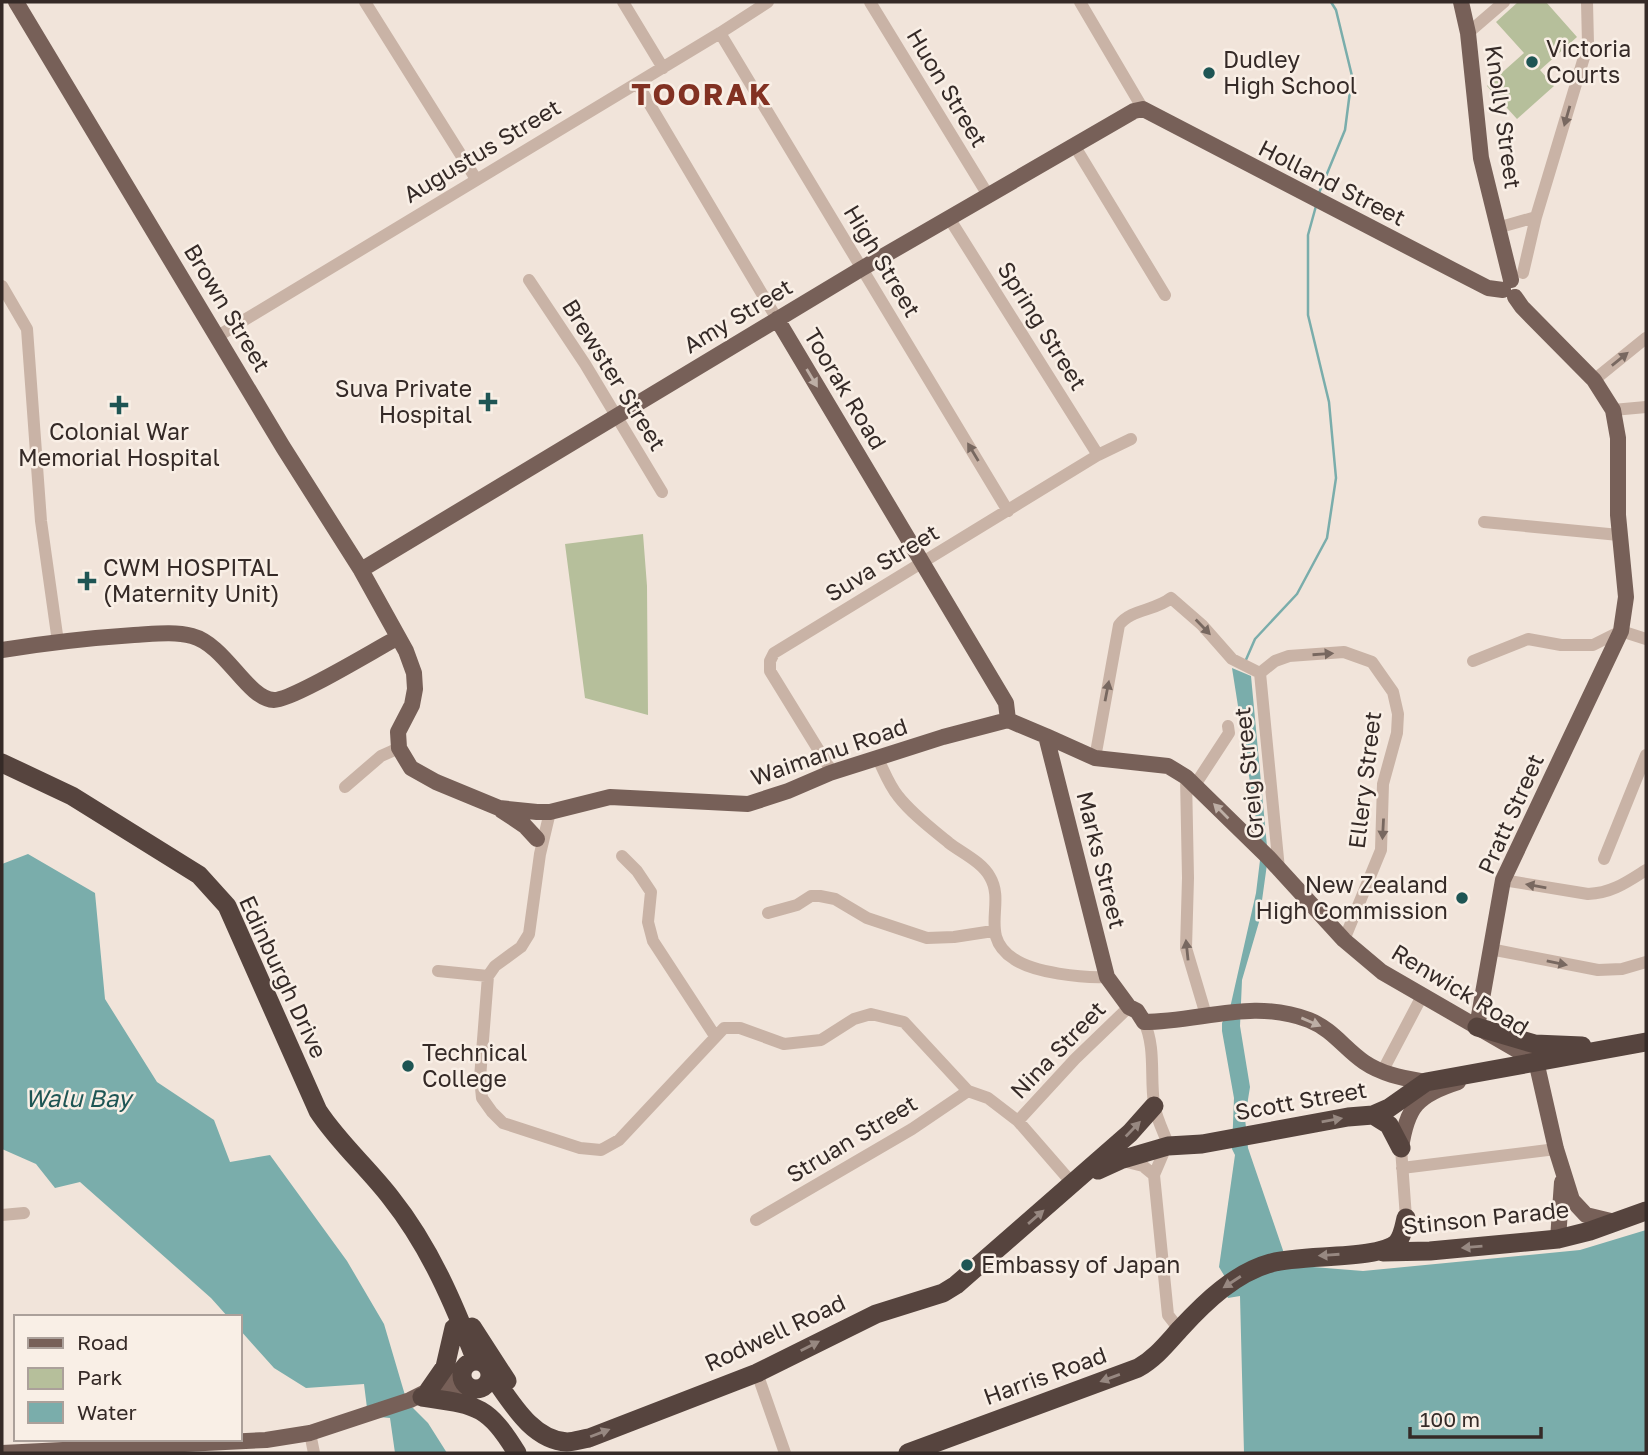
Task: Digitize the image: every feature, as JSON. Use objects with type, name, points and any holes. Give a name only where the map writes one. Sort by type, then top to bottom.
[{"type":"highway","name":"Edinburgh Drive","points":[[2,763],[72,796],[172,857],[199,875],[227,906],[318,1111],[331,1131],[392,1199],[447,1288],[474,1376]]},
{"type":"highway","points":[[1478,1027],[1535,1044],[1621,1048],[1646,1042]]},
{"type":"highway","name":"Scott Street","points":[[1072,1182],[1120,1160],[1168,1147],[1202,1144],[1373,1115],[1389,1108],[1426,1082],[1621,1048]]},
{"type":"highway","name":"Rodwell Road","points":[[536,1430],[549,1438],[568,1442],[589,1438],[757,1373],[876,1314],[943,1293],[987,1259],[1130,1133],[1154,1106]]},
{"type":"highway","points":[[1373,1115],[1389,1125],[1401,1158]]},
{"type":"highway","name":"Stinson Parade","points":[[1289,1258],[1430,1251],[1558,1239],[1646,1211]]},
{"type":"highway","points":[[1406,1218],[1414,1239],[1430,1251]]},
{"type":"highway","points":[[1370,1252],[1391,1247],[1398,1241],[1406,1218]]},
{"type":"highway","name":"Harris Road","points":[[908,1453],[1138,1368],[1155,1356],[1180,1324],[1221,1290],[1251,1271],[1289,1258]]},
{"type":"highway","name":"Edinburgh Drive","points":[[447,1288],[454,1328],[474,1376]]},
{"type":"highway","points":[[447,1288],[536,1430]]},
{"type":"highway","points":[[454,1328],[448,1359],[420,1396],[455,1402],[485,1412],[497,1422],[518,1453]]},
{"type":"highway","points":[[474,1376],[536,1430]]},
{"type":"highway","points":[[474,1376],[506,1416],[518,1453]]},
{"type":"main road","name":"Brown Street","points":[[16,2],[361,570],[397,638]]},
{"type":"main road","name":"Knolly Street","points":[[1461,2],[1468,33],[1479,148],[1513,285]]},
{"type":"main road","name":"Amy Street","points":[[361,570],[861,269],[1124,116],[1143,109]]},
{"type":"main road","name":"Holland Street","points":[[1143,109],[1300,193],[1482,285],[1513,285]]},
{"type":"main road","points":[[1513,285],[1522,307],[1594,380],[1613,410]]},
{"type":"main road","name":"Toorak Road","points":[[777,319],[1006,703],[1008,720]]},
{"type":"main road","name":"Pratt Street","points":[[1478,1027],[1503,880],[1621,631],[1626,597],[1619,535],[1618,438],[1613,410]]},
{"type":"main road","points":[[2,650],[58,642],[165,634],[192,636],[214,647],[252,689],[261,696],[274,700],[306,688],[397,638],[414,673],[415,689],[412,705],[398,732],[399,748]]},
{"type":"main road","points":[[1008,720],[1095,758],[1168,766],[1190,781]]},
{"type":"main road","name":"Waimanu Road","points":[[399,748],[411,768],[419,773],[499,808],[544,812],[610,797],[748,804],[830,773],[943,737],[1008,720]]},
{"type":"main road","name":"Marks Street","points":[[1046,736],[1107,977],[1129,1007],[1138,1011],[1144,1022]]},
{"type":"main road","name":"Renwick Road","points":[[1190,781],[1268,858],[1339,934],[1382,972],[1536,1061]]},
{"type":"main road","points":[[499,808],[525,826],[539,847]]},
{"type":"main road","points":[[1144,1022],[1161,1022],[1244,1009],[1276,1011],[1320,1024],[1363,1062],[1382,1072],[1426,1082]]},
{"type":"main road","points":[[1536,1061],[1556,1149],[1572,1200],[1582,1213],[1615,1222]]},
{"type":"main road","points":[[1401,1158],[1409,1113],[1427,1096],[1450,1084],[1526,1074],[1536,1082],[1544,1096]]},
{"type":"main road","points":[[1558,1239],[1563,1176]]},
{"type":"main road","points":[[2,1453],[266,1440],[310,1433],[367,1416],[474,1376]]},
{"type":"street","points":[[365,2],[476,179]]},
{"type":"street","points":[[623,2],[663,68]]},
{"type":"street","name":"Augustus Street","points":[[218,336],[768,2]]},
{"type":"street","name":"Huon Street","points":[[870,2],[988,195]]},
{"type":"street","points":[[1080,2],[1143,109]]},
{"type":"street","points":[[1468,33],[1504,2]]},
{"type":"street","points":[[1513,285],[1588,44],[1587,2]]},
{"type":"street","name":"High Street","points":[[720,33],[1008,511]]},
{"type":"street","name":"Toorak Road","points":[[637,83],[777,319]]},
{"type":"street","points":[[1074,145],[1165,295]]},
{"type":"street","points":[[1497,228],[1536,217]]},
{"type":"street","name":"Spring Street","points":[[949,218],[1098,456]]},
{"type":"street","name":"Brewster Street","points":[[529,280],[662,492]]},
{"type":"street","points":[[2,286],[27,330],[41,521],[58,642]]},
{"type":"street","points":[[1594,380],[1646,338]]},
{"type":"street","points":[[1613,410],[1646,407]]},
{"type":"street","name":"Suva Street","points":[[830,773],[829,767],[770,671],[774,653],[1098,456],[1131,439]]},
{"type":"street","points":[[1484,522],[1619,535]]},
{"type":"street","points":[[1095,758],[1119,625],[1124,618],[1162,605],[1171,598],[1202,625],[1232,659],[1254,669]]},
{"type":"street","points":[[1473,661],[1528,639],[1561,645],[1593,645],[1621,631],[1646,639]]},
{"type":"street","name":"Ellery Street","points":[[1254,669],[1289,656],[1345,652],[1372,662],[1393,692],[1398,715],[1383,783],[1381,850],[1355,914],[1339,934]]},
{"type":"street","name":"Greig Street","points":[[1254,669],[1268,858]]},
{"type":"street","points":[[1210,1015],[1189,963],[1186,948],[1190,781],[1229,733],[1228,726]]},
{"type":"street","points":[[345,787],[381,756],[399,748]]},
{"type":"street","points":[[1604,859],[1646,755]]},
{"type":"street","points":[[878,759],[897,795],[906,806],[990,876],[995,888],[993,931],[1012,959],[1030,967],[1091,978],[1107,977]]},
{"type":"street","points":[[544,812],[529,934],[521,947],[495,966],[488,976],[480,1078],[482,1098],[503,1123],[580,1148],[601,1150],[619,1140],[724,1028],[740,1028],[783,1044],[802,1044],[821,1040],[854,1019],[871,1014],[904,1022],[968,1091],[988,1098],[1018,1121],[1072,1182]]},
{"type":"street","points":[[622,856],[637,871],[651,892],[648,922],[653,941],[715,1036]]},
{"type":"street","points":[[1503,880],[1600,894],[1613,891],[1646,870]]},
{"type":"street","points":[[768,913],[797,905],[811,896],[820,896],[835,899],[867,918],[927,938],[993,931]]},
{"type":"street","points":[[1490,949],[1598,970],[1622,969],[1646,962]]},
{"type":"street","points":[[438,971],[488,976]]},
{"type":"street","points":[[1382,1072],[1422,996]]},
{"type":"street","name":"Nina Street","points":[[1018,1121],[1075,1059],[1129,1007]]},
{"type":"street","points":[[1144,1022],[1151,1045],[1154,1106],[1168,1147],[1154,1175],[1168,1315],[1180,1324]]},
{"type":"street","name":"Struan Street","points":[[756,1220],[912,1129],[968,1091]]},
{"type":"street","points":[[1406,1218],[1401,1158],[1556,1149]]},
{"type":"street","points":[[1120,1160],[1143,1166],[1154,1175]]},
{"type":"street","points":[[2,1215],[24,1213]]},
{"type":"street","points":[[757,1373],[785,1453]]},
{"type":"street","points":[[310,1433],[314,1453]]},
{"type":"green space","name":"Victoria Courts","points":[[1518,2],[1546,2],[1577,37],[1540,70],[1554,86],[1517,119],[1487,86],[1524,53],[1496,22]]},
{"type":"green space","points":[[643,534],[647,586],[648,715],[585,698],[565,544]]},
{"type":"water","points":[[1232,668],[1251,676],[1268,857],[1259,922],[1242,980],[1240,1026],[1250,1087],[1245,1118],[1248,1148],[1288,1265],[1363,1271],[1580,1250],[1646,1230],[1646,1453],[1244,1453],[1240,1296],[1228,1298],[1219,1283],[1225,1277],[1219,1267],[1235,1155],[1232,1149],[1234,1098],[1222,1023],[1230,1008],[1256,893],[1261,852]]},
{"type":"water","name":"Walu Bay","points":[[28,854],[95,893],[105,999],[157,1082],[214,1120],[230,1162],[270,1155],[347,1261],[384,1324],[407,1402],[428,1423],[447,1453],[395,1453],[390,1418],[368,1416],[364,1384],[306,1388],[274,1368],[242,1332],[242,1315],[226,1315],[211,1298],[80,1182],[55,1188],[36,1164],[2,1149],[2,864]]},
{"type":"waterway","points":[[1319,193],[1345,130],[1352,76],[1336,10],[1331,2]]},
{"type":"waterway","points":[[1245,662],[1255,639],[1297,594],[1327,538],[1336,478],[1329,402],[1308,315],[1308,235],[1316,206]]},
{"type":"place","name":"Victoria Courts","points":[[1532,62]]},
{"type":"place","name":"Dudley High School","points":[[1209,73]]},
{"type":"place","name":"Suva Private Hospital","points":[[488,402]]},
{"type":"place","name":"Colonial War Memorial Hospital","points":[[119,405]]},
{"type":"place","name":"CWM HOSPITAL (Maternity Unit)","points":[[87,581]]},
{"type":"place","name":"New Zealand High Commission","points":[[1462,898]]},
{"type":"place","name":"Technical College","points":[[408,1066]]},
{"type":"place","name":"Embassy of Japan","points":[[967,1265]]},
{"type":"district","name":"TOORAK","points":[[702,95]]}]
